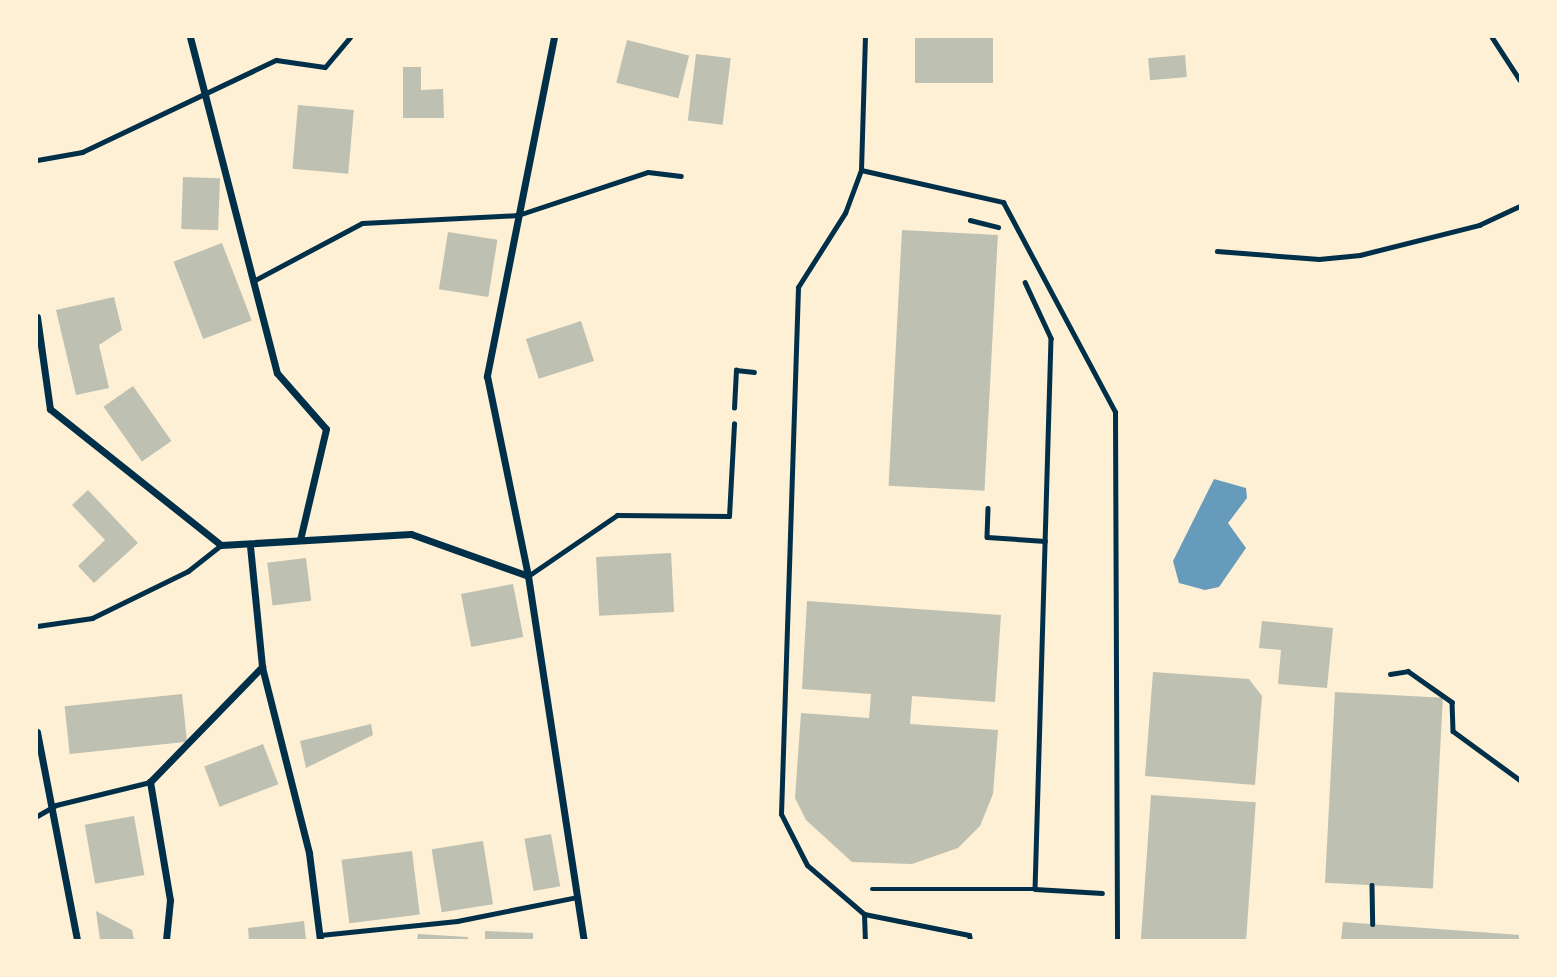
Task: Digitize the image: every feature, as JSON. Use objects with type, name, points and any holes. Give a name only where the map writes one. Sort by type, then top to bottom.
[{"type":"street","points":[[190,37],[277,373],[326,429],[300,540]]},
{"type":"street","points":[[554,37],[487,376],[528,576],[584,940]]},
{"type":"street","points":[[37,317],[50,409],[221,545],[250,546],[300,540],[411,534],[528,576]]},
{"type":"street","points":[[250,546],[262,667],[309,853],[320,938]]},
{"type":"street","points":[[166,940],[170,900],[150,782],[262,667]]},
{"type":"street","points":[[37,732],[56,805],[77,940]]},
{"type":"lane","points":[[37,160],[82,152],[205,97],[276,60],[325,68],[350,37]]},
{"type":"lane","points":[[865,37],[861,170],[845,213],[798,287],[781,814],[807,865],[864,914],[969,935],[970,940]]},
{"type":"lane","points":[[861,170],[1003,202],[1115,412],[1117,940]]},
{"type":"lane","points":[[253,281],[362,223],[519,215],[648,172],[681,176]]},
{"type":"lane","points":[[528,576],[617,515],[729,516],[734,423]]},
{"type":"lane","points":[[37,626],[92,618],[188,571],[221,545]]},
{"type":"lane","points":[[37,816],[56,805],[150,782]]},
{"type":"lane","points":[[320,938],[457,921],[577,897]]},
{"type":"lane","points":[[864,914],[865,940]]},
{"type":"path","points":[[1492,37],[1520,80]]},
{"type":"path","points":[[1217,251],[1319,259],[1360,255],[1479,225],[1520,206]]},
{"type":"path","points":[[970,220],[997,225],[1002,235]]},
{"type":"path","points":[[1019,268],[1051,338],[1035,889]]},
{"type":"path","points":[[734,423],[737,370],[754,372]]},
{"type":"path","points":[[988,508],[987,537],[1045,541]]},
{"type":"path","points":[[1390,674],[1408,671],[1452,702],[1453,731],[1520,780]]},
{"type":"path","points":[[1372,885],[1373,924]]},
{"type":"path","points":[[872,889],[1035,889],[1117,894]]},
{"type":"water","points":[[1214,479],[1246,488],[1247,498],[1228,523],[1246,548],[1219,587],[1205,590],[1179,583],[1173,561]]},
{"type":"building","points":[[915,37],[993,37],[993,83],[915,83]]},
{"type":"building","points":[[627,40],[689,55],[678,98],[616,83]]},
{"type":"building","points":[[696,54],[731,58],[723,125],[688,121]]},
{"type":"building","points":[[1185,55],[1187,77],[1150,80],[1148,58]]},
{"type":"building","points":[[403,67],[421,67],[421,90],[443,89],[444,118],[403,118]]},
{"type":"building","points":[[298,105],[354,110],[348,174],[292,169]]},
{"type":"building","points":[[183,177],[220,178],[218,230],[181,229]]},
{"type":"building","points":[[902,230],[998,235],[984,491],[889,486]]},
{"type":"building","points":[[448,232],[497,240],[488,297],[439,289]]},
{"type":"building","points":[[222,243],[252,320],[203,339],[173,262]]},
{"type":"building","points":[[114,297],[122,330],[99,345],[109,388],[76,395],[56,310]]},
{"type":"building","points":[[581,321],[594,361],[539,379],[526,339]]},
{"type":"building","points":[[133,386],[171,441],[142,462],[104,407]]},
{"type":"building","points":[[88,490],[138,543],[94,583],[78,566],[105,540],[72,505]]},
{"type":"building","points":[[671,553],[674,612],[599,616],[596,557]]},
{"type":"building","points":[[306,558],[311,601],[273,605],[267,563]]},
{"type":"building","points":[[513,584],[523,637],[471,647],[461,594]]},
{"type":"building","points":[[807,601],[1001,615],[995,702],[912,696],[910,724],[998,730],[993,794],[980,826],[958,848],[912,864],[852,862],[806,820],[795,798],[801,713],[869,718],[871,694],[802,689]]},
{"type":"building","points":[[1262,621],[1333,628],[1327,688],[1278,684],[1281,650],[1259,648]]},
{"type":"building","points":[[1153,672],[1249,679],[1262,696],[1255,785],[1145,776]]},
{"type":"building","points":[[1335,692],[1443,698],[1433,888],[1325,883]]},
{"type":"building","points":[[182,694],[187,742],[70,754],[65,706]]},
{"type":"building","points":[[371,724],[373,735],[306,768],[300,741]]},
{"type":"building","points":[[263,744],[278,784],[220,807],[204,767]]},
{"type":"building","points":[[1151,795],[1256,802],[1246,940],[1141,940]]},
{"type":"building","points":[[134,816],[144,875],[95,884],[85,825]]},
{"type":"building","points":[[551,834],[560,886],[534,891],[524,839]]},
{"type":"building","points":[[483,841],[493,904],[442,912],[432,849]]},
{"type":"building","points":[[412,851],[420,915],[349,923],[342,860]]},
{"type":"building","points":[[96,911],[132,930],[134,940],[100,940]]},
{"type":"building","points":[[304,921],[306,940],[249,940],[248,928]]},
{"type":"building","points":[[1343,922],[1520,935],[1520,940],[1341,940]]},
{"type":"building","points":[[485,931],[533,933],[533,940],[485,940]]},
{"type":"building","points":[[418,934],[468,937],[468,940],[417,940]]}]
